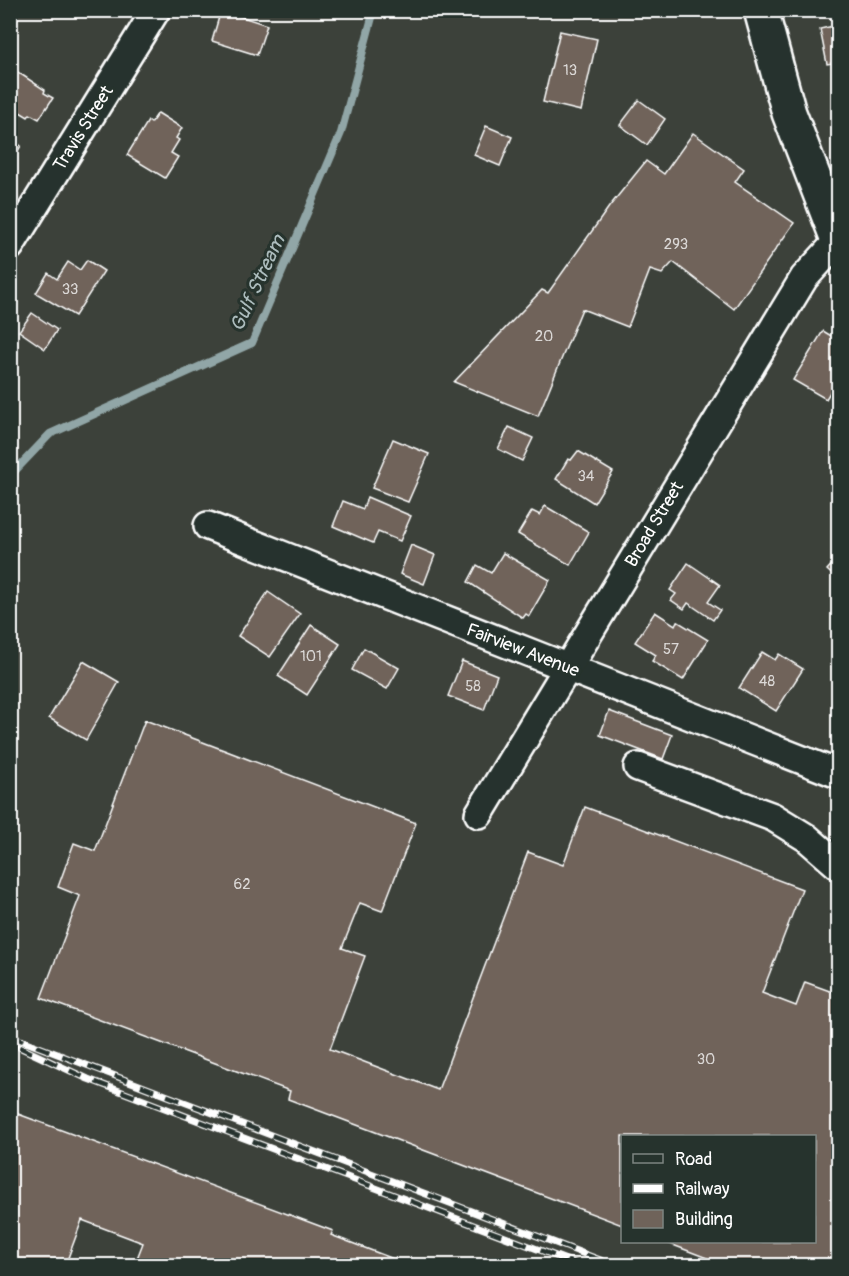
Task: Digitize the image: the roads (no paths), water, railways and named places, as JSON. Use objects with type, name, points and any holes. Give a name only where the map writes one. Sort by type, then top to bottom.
[{"type":"highway","points":[[761,10],[789,113],[838,241]]},
{"type":"street","name":"Travis Street","points":[[10,246],[156,10]]},
{"type":"street","name":"Broad Street","points":[[479,814],[569,668],[644,538],[804,278],[838,241]]},
{"type":"street","name":"Fairview Avenue","points":[[208,526],[838,774]]},
{"type":"street","points":[[638,767],[773,817],[807,838],[838,865]]},
{"type":"waterway","name":"Gulf Stream","points":[[10,476],[50,434],[252,343],[341,133],[374,10]]},
{"type":"railway","points":[[10,1036],[616,1266]]},
{"type":"railway","points":[[19,1047],[88,1079],[582,1266]]}]
